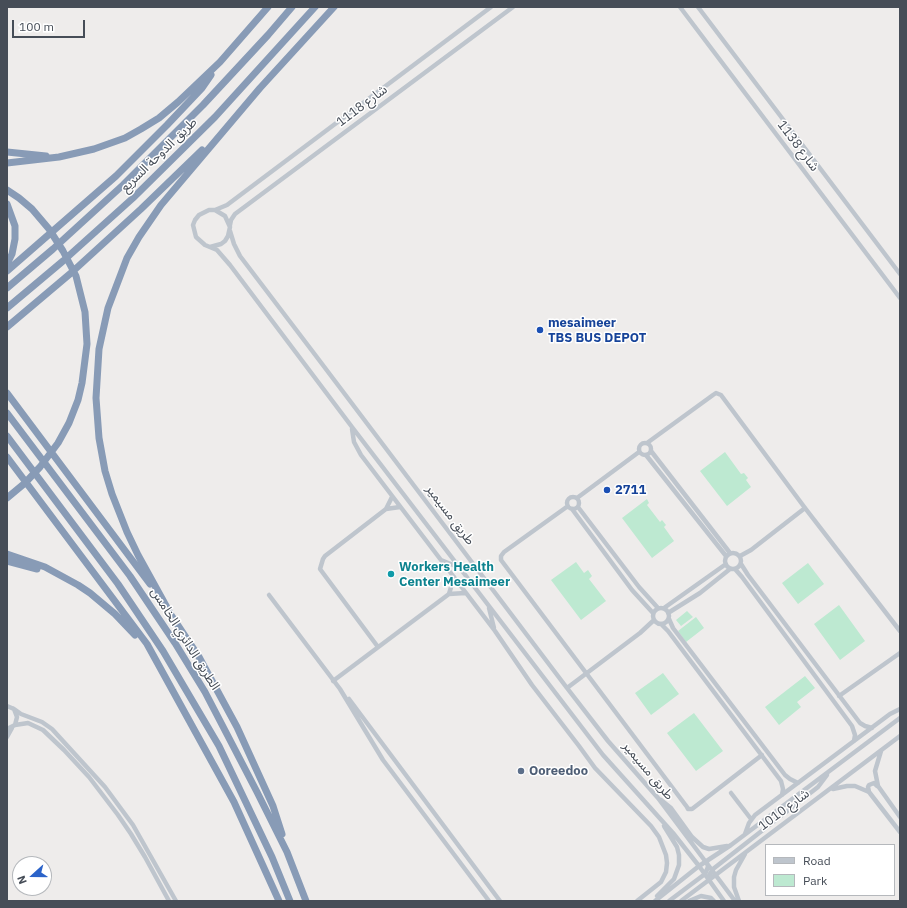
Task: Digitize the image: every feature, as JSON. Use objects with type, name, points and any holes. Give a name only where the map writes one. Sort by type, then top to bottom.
[{"type":"highway","points":[[7,163],[58,157],[94,149],[125,138],[159,118],[220,62],[268,7]]},
{"type":"highway","name":"طريق الدوحة السريع","points":[[7,288],[123,185],[203,105],[292,7]]},
{"type":"highway","name":"طريق الدوحة السريع","points":[[7,308],[63,261],[133,198],[215,117],[315,7]]},
{"type":"highway","points":[[170,613],[138,555],[120,514],[105,471],[99,438],[96,398],[99,349],[108,308],[117,283],[139,237],[161,205],[260,88],[334,7]]},
{"type":"highway","points":[[7,271],[116,176],[202,88],[220,62]]},
{"type":"highway","points":[[7,327],[71,273],[141,209],[241,112]]},
{"type":"highway","points":[[7,152],[58,157]]},
{"type":"highway","points":[[7,190],[32,209],[49,229],[63,250],[76,276],[85,312],[88,344],[78,400],[69,424],[58,443],[40,467],[25,483],[7,498]]},
{"type":"highway","points":[[7,204],[13,218],[15,232],[14,248],[7,264]]},
{"type":"highway","points":[[7,393],[170,613],[199,657],[237,727],[273,806],[287,852]]},
{"type":"highway","name":"الطريق الدائري الخامس","points":[[7,413],[130,576],[175,643],[227,732],[287,852],[306,901]]},
{"type":"highway","name":"الطريق الدائري الخامس","points":[[7,436],[118,584],[164,651],[219,746],[272,856],[290,901]]},
{"type":"highway","points":[[7,457],[147,644],[234,802],[279,901]]},
{"type":"highway","points":[[7,554],[45,567],[90,593],[115,614],[134,635],[166,679]]},
{"type":"highway","points":[[7,561],[66,578]]},
{"type":"street","name":"شارع 1118","points":[[215,210],[232,202],[491,7]]},
{"type":"street","name":"شارع 1118","points":[[230,229],[231,220],[235,214],[513,7]]},
{"type":"street","name":"شارع 1138","points":[[680,7],[900,298]]},
{"type":"street","name":"شارع 1138","points":[[698,7],[900,274]]},
{"type":"street","points":[[209,210],[215,210],[225,216],[230,229],[225,241],[221,244],[210,246],[199,242],[193,232],[193,226],[199,215],[209,210]]},
{"type":"street","name":"طريق مسيمير","points":[[230,229],[234,244],[240,256],[567,688],[608,741],[658,798],[736,901]]},
{"type":"street","name":"طريق مسيمير","points":[[210,246],[217,250],[230,265],[459,568],[603,755],[659,817],[699,866],[724,901]]},
{"type":"street","points":[[568,506],[567,502],[569,498],[577,498],[639,452],[641,444],[647,443],[716,393],[721,395],[805,508],[900,631]]},
{"type":"street","points":[[352,427],[353,437],[358,451],[495,631],[532,685],[595,768],[651,826],[659,837],[666,854],[666,872],[662,882],[637,901]]},
{"type":"street","points":[[647,443],[650,446],[651,451],[728,555]]},
{"type":"street","points":[[646,456],[651,451]]},
{"type":"street","points":[[639,452],[646,456],[728,555]]},
{"type":"street","points":[[378,647],[320,569],[325,556],[386,509],[392,497]]},
{"type":"street","points":[[577,498],[579,502],[578,507],[639,587],[658,608]]},
{"type":"street","points":[[568,506],[572,509],[632,590],[653,612],[654,620],[668,631],[762,754],[780,779],[783,786],[782,795]]},
{"type":"street","points":[[568,506],[504,552],[500,560],[688,809],[692,809],[762,754]]},
{"type":"street","points":[[386,509],[400,507]]},
{"type":"street","points":[[572,509],[578,507]]},
{"type":"street","points":[[728,555],[736,554],[740,556],[751,550],[805,508]]},
{"type":"street","points":[[728,555],[725,560],[726,564],[742,578],[851,724],[855,732],[854,741]]},
{"type":"street","points":[[740,556],[741,564],[748,575],[857,720],[862,725],[872,728]]},
{"type":"street","points":[[440,559],[459,568]]},
{"type":"street","points":[[653,612],[658,608],[664,608],[726,564]]},
{"type":"street","points":[[668,613],[741,564]]},
{"type":"street","points":[[449,594],[454,577]]},
{"type":"street","points":[[333,681],[449,594],[465,593]]},
{"type":"street","points":[[269,595],[333,681],[347,696],[500,901]]},
{"type":"street","points":[[489,607],[495,631]]},
{"type":"street","points":[[664,608],[668,613],[673,628],[785,775],[798,783]]},
{"type":"street","points":[[661,624],[669,619]]},
{"type":"street","points":[[567,688],[634,638],[654,620]]},
{"type":"street","points":[[839,696],[900,653]]},
{"type":"street","points":[[340,689],[383,760],[489,901]]},
{"type":"street","points":[[7,706],[21,714],[42,722],[52,729],[105,787],[138,832],[176,901]]},
{"type":"street","points":[[7,737],[14,726],[17,717],[14,709]]},
{"type":"street","name":"شارع 1010","points":[[745,834],[747,826],[751,820],[782,795],[854,741],[900,709]]},
{"type":"street","name":"شارع 1010","points":[[653,901],[830,772],[900,718]]},
{"type":"street","points":[[851,724],[855,724],[857,720]]},
{"type":"street","points":[[7,729],[21,723],[28,723],[43,730],[64,750],[89,777],[118,815],[152,869],[169,901]]},
{"type":"street","name":"شارع 1010","points":[[681,901],[900,736]]},
{"type":"street","points":[[881,751],[875,776],[878,786],[900,817]]},
{"type":"street","points":[[709,880],[713,869],[818,787],[830,772]]},
{"type":"street","points":[[780,779],[785,775]]},
{"type":"street","points":[[869,792],[869,784],[874,783],[878,786]]},
{"type":"street","points":[[831,789],[855,786],[869,792],[900,832]]},
{"type":"street","points":[[731,793],[751,820]]},
{"type":"street","points":[[658,798],[671,808],[692,837],[703,847],[714,849],[731,845]]},
{"type":"street","points":[[653,901],[674,879],[679,865],[677,848],[659,817]]},
{"type":"street","points":[[739,901],[734,888],[734,876],[746,853]]},
{"type":"street","points":[[669,901],[705,874],[708,867],[706,861]]},
{"type":"street","points":[[689,901],[701,896],[711,898],[714,901]]},
{"type":"green space","points":[[725,452],[741,474],[744,473],[748,478],[746,480],[751,487],[727,506],[700,471]]},
{"type":"green space","points":[[647,499],[649,503],[647,505],[660,522],[662,520],[666,525],[664,527],[674,541],[652,558],[622,518]]},
{"type":"green space","points":[[576,562],[584,573],[588,570],[592,576],[589,579],[606,601],[581,620],[551,580]]},
{"type":"green space","points":[[808,563],[824,584],[798,604],[782,583]]},
{"type":"green space","points":[[839,605],[865,641],[840,660],[814,624]]},
{"type":"green space","points":[[687,611],[693,617],[681,626],[676,620]]},
{"type":"green space","points":[[696,617],[704,628],[686,642],[678,631]]},
{"type":"green space","points":[[663,673],[679,694],[651,715],[635,693]]},
{"type":"green space","points":[[805,676],[815,688],[797,702],[801,707],[779,725],[765,707]]},
{"type":"green space","points":[[694,713],[723,751],[696,771],[667,733]]},
{"type":"place","name":"mesaimeer TBS BUS DEPOT","points":[[540,330]]},
{"type":"place","name":"2711","points":[[607,490]]},
{"type":"place","name":"Workers Health Center Mesaimeer","points":[[391,574]]},
{"type":"place","name":"Ooreedoo","points":[[521,771]]}]
